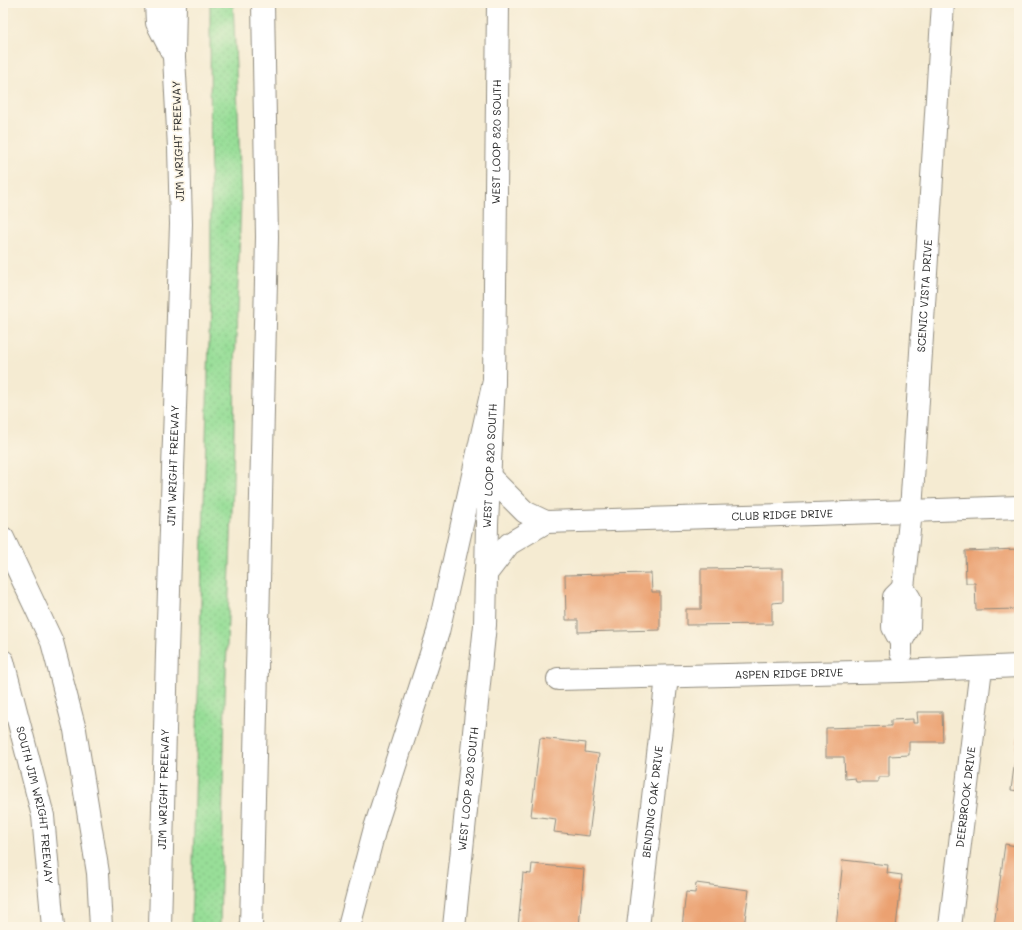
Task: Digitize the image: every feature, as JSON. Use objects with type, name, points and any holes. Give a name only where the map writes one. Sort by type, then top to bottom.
[{"type":"main road","points":[[156,3],[157,23],[174,57]]},
{"type":"main road","name":"JIM WRIGHT FREEWAY","points":[[160,927],[167,652],[181,224],[174,57],[175,3]]},
{"type":"main road","points":[[251,927],[267,237],[262,3]]},
{"type":"main road","name":"WEST LOOP 820 SOUTH","points":[[454,927],[485,625],[487,524],[494,381],[498,3]]},
{"type":"main road","name":"SCENIC VISTA DRIVE","points":[[901,672],[901,642],[893,627],[894,597],[904,588],[911,511],[943,3]]},
{"type":"main road","points":[[349,927],[375,828],[438,632],[494,381]]},
{"type":"main road","points":[[490,477],[526,512],[546,522]]},
{"type":"main road","name":"CLUB RIDGE DRIVE","points":[[546,522],[1019,507]]},
{"type":"main road","points":[[486,574],[509,544],[546,522]]},
{"type":"main road","points":[[3,538],[52,642],[75,730],[98,873],[101,927]]},
{"type":"main road","name":"SOUTH JIM WRIGHT FREEWAY","points":[[3,661],[43,816],[53,927]]},
{"type":"main road","name":"ASPEN RIDGE DRIVE","points":[[558,680],[901,672],[1019,666]]},
{"type":"main road","name":"DEERBROOK DRIVE","points":[[950,927],[981,668]]},
{"type":"main road","name":"BENDING OAK DRIVE","points":[[638,927],[667,677]]},
{"type":"green space","points":[[210,3],[233,3],[241,201],[225,700],[220,927],[191,927],[211,276]]},
{"type":"building","points":[[1019,549],[1019,609],[976,610],[975,583],[966,583],[965,551]]},
{"type":"building","points":[[783,568],[783,602],[772,603],[772,624],[686,625],[686,609],[701,609],[701,569]]},
{"type":"building","points":[[651,573],[652,592],[660,592],[660,630],[578,632],[578,620],[566,620],[565,575]]},
{"type":"building","points":[[917,712],[942,712],[943,742],[909,742],[909,755],[889,756],[889,777],[878,777],[878,782],[856,782],[855,778],[845,779],[844,757],[826,757],[826,728],[891,726],[891,720],[913,719],[913,723],[918,723]]},
{"type":"building","points":[[1019,736],[1019,791],[1011,790]]},
{"type":"building","points":[[540,738],[586,743],[585,752],[599,754],[589,836],[554,832],[556,819],[531,816]]},
{"type":"building","points":[[1018,831],[1019,927],[994,926],[1005,844],[1016,846]]},
{"type":"building","points":[[843,860],[888,865],[887,873],[902,875],[896,927],[836,927]]},
{"type":"building","points":[[532,864],[584,869],[579,927],[518,927],[523,873],[531,874]]},
{"type":"building","points":[[696,883],[749,890],[744,927],[682,927],[686,892],[695,893]]}]
